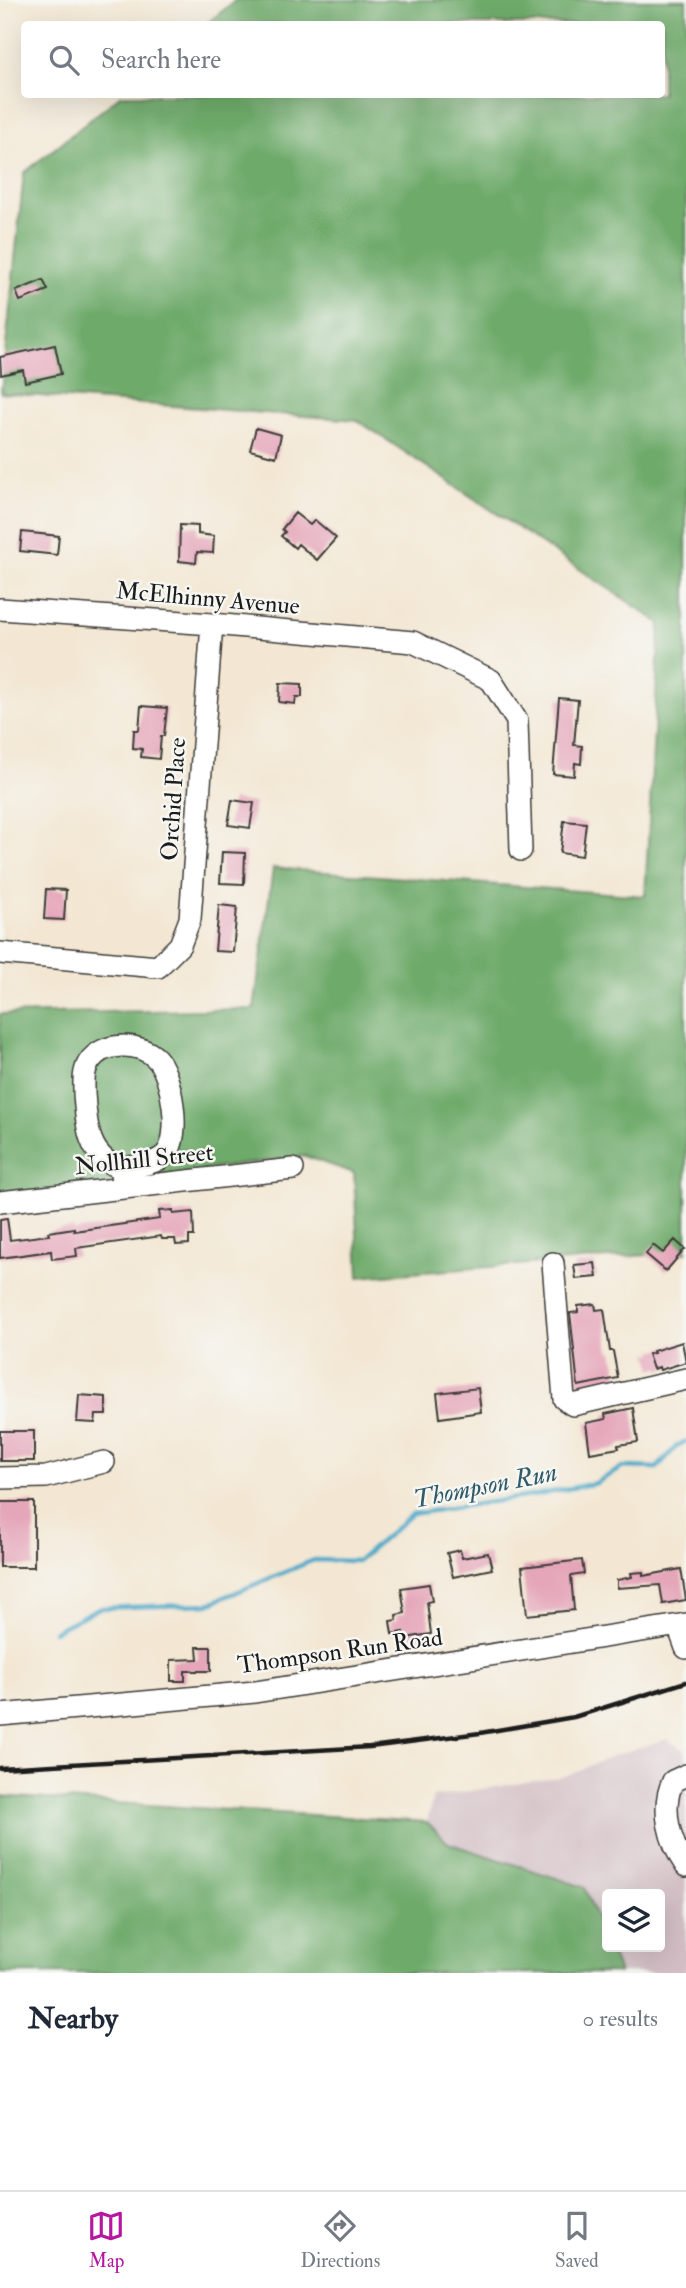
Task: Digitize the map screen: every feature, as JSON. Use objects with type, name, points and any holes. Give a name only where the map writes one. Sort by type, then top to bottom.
[{"type":"street","name":"McElhinny Avenue","points":[[0,609],[412,642],[491,680],[517,721],[521,850]]},
{"type":"street","name":"Orchid Place","points":[[0,953],[158,967],[180,944],[190,919],[212,624]]},
{"type":"street","points":[[126,1046],[153,1055],[166,1073],[174,1132],[171,1147],[160,1159],[122,1178],[92,1144],[86,1120],[83,1076],[89,1061],[95,1055],[110,1048],[126,1046]]},
{"type":"street","name":"Nollhill Street","points":[[0,1202],[122,1178],[293,1169]]},
{"type":"street","points":[[553,1263],[564,1399],[573,1405],[686,1379]]},
{"type":"street","points":[[0,1478],[46,1477],[104,1462]]},
{"type":"street","points":[[682,1625],[686,1648]]},
{"type":"street","name":"Thompson Run Road","points":[[0,1715],[255,1692],[682,1625]]},
{"type":"street","points":[[686,1775],[673,1781],[667,1798],[669,1827],[686,1866]]},
{"type":"shaded area","points":[[667,1739],[686,1752],[686,1973],[619,1973],[610,1952],[665,1952],[665,1889],[602,1889],[602,1932],[584,1886],[448,1843],[427,1822],[433,1797],[565,1776],[615,1755]]},
{"type":"green space","points":[[236,0],[686,0],[686,1252],[359,1277],[354,1173],[305,1156],[0,1198],[0,1014],[254,1009],[273,868],[645,896],[660,623],[357,420],[1,393],[24,173],[117,98],[665,98],[665,21],[210,21]]},
{"type":"green space","points":[[0,1796],[427,1822],[448,1843],[584,1887],[602,1931],[602,1952],[610,1952],[619,1973],[0,1973]]},
{"type":"building","points":[[43,280],[48,290],[20,301],[16,291]]},
{"type":"building","points":[[55,345],[61,374],[25,382],[23,370],[1,375],[0,357]]},
{"type":"building","points":[[256,428],[281,435],[276,457],[250,450]]},
{"type":"building","points":[[295,513],[310,525],[315,520],[336,538],[317,560],[298,544],[295,548],[281,536],[285,532],[282,529]]},
{"type":"building","points":[[180,525],[198,526],[198,534],[214,536],[213,553],[197,552],[196,563],[179,561]]},
{"type":"building","points":[[22,532],[59,536],[57,555],[20,551]]},
{"type":"building","points":[[280,683],[302,684],[302,697],[296,697],[295,704],[279,702]]},
{"type":"building","points":[[559,698],[578,700],[574,745],[582,746],[581,764],[575,763],[574,776],[553,774]]},
{"type":"building","points":[[141,706],[167,708],[159,759],[141,757],[142,749],[133,748],[134,730],[139,730]]},
{"type":"building","points":[[232,800],[254,803],[250,828],[228,825]]},
{"type":"building","points":[[564,821],[586,823],[582,856],[560,853]]},
{"type":"building","points":[[222,852],[245,853],[244,884],[220,883]]},
{"type":"building","points":[[46,889],[66,890],[64,920],[44,919]]},
{"type":"building","points":[[219,905],[237,907],[233,952],[215,951]]},
{"type":"building","points":[[173,1210],[173,1214],[193,1212],[194,1236],[189,1236],[189,1244],[176,1245],[175,1239],[162,1239],[161,1236],[76,1248],[77,1256],[52,1259],[51,1251],[0,1258],[0,1219],[7,1218],[10,1240],[49,1235],[48,1232],[74,1228],[74,1231],[160,1219],[159,1211]]},
{"type":"building","points":[[675,1240],[685,1249],[666,1271],[646,1254],[653,1245],[663,1253]]},
{"type":"building","points":[[595,1263],[597,1277],[576,1279],[574,1265]]},
{"type":"building","points":[[595,1304],[596,1310],[604,1309],[610,1351],[613,1351],[618,1378],[578,1386],[570,1313],[578,1312],[578,1306]]},
{"type":"building","points":[[682,1342],[686,1362],[660,1370],[659,1367],[653,1369],[648,1354]]},
{"type":"building","points":[[478,1388],[481,1412],[440,1418],[437,1393]]},
{"type":"building","points":[[79,1395],[106,1397],[106,1415],[96,1415],[95,1423],[77,1422]]},
{"type":"building","points":[[633,1408],[638,1442],[590,1453],[586,1423],[606,1419],[605,1414]]},
{"type":"building","points":[[0,1431],[34,1431],[34,1461],[0,1461]]},
{"type":"building","points":[[0,1502],[34,1502],[34,1567],[0,1567]]},
{"type":"building","points":[[460,1550],[462,1558],[488,1553],[492,1569],[453,1577],[447,1553]]},
{"type":"building","points":[[582,1560],[584,1574],[571,1576],[574,1610],[527,1615],[522,1567]]},
{"type":"building","points":[[681,1569],[686,1600],[663,1604],[660,1585],[617,1588],[617,1580],[632,1577],[631,1573],[643,1572],[643,1576]]},
{"type":"building","points":[[429,1584],[432,1601],[427,1602],[431,1634],[405,1638],[404,1632],[392,1634],[390,1621],[397,1620],[396,1615],[405,1613],[401,1588]]},
{"type":"building","points":[[197,1647],[211,1647],[211,1671],[185,1671],[185,1681],[171,1681],[171,1660],[198,1659]]},
{"type":"waterway","name":"Thompson Run","points":[[54,1631],[99,1608],[208,1604],[314,1560],[358,1561],[412,1514],[596,1483],[623,1467],[657,1468],[677,1446],[686,1441]]},
{"type":"railway","points":[[0,1768],[370,1747],[480,1733],[574,1717],[686,1682]]}]
